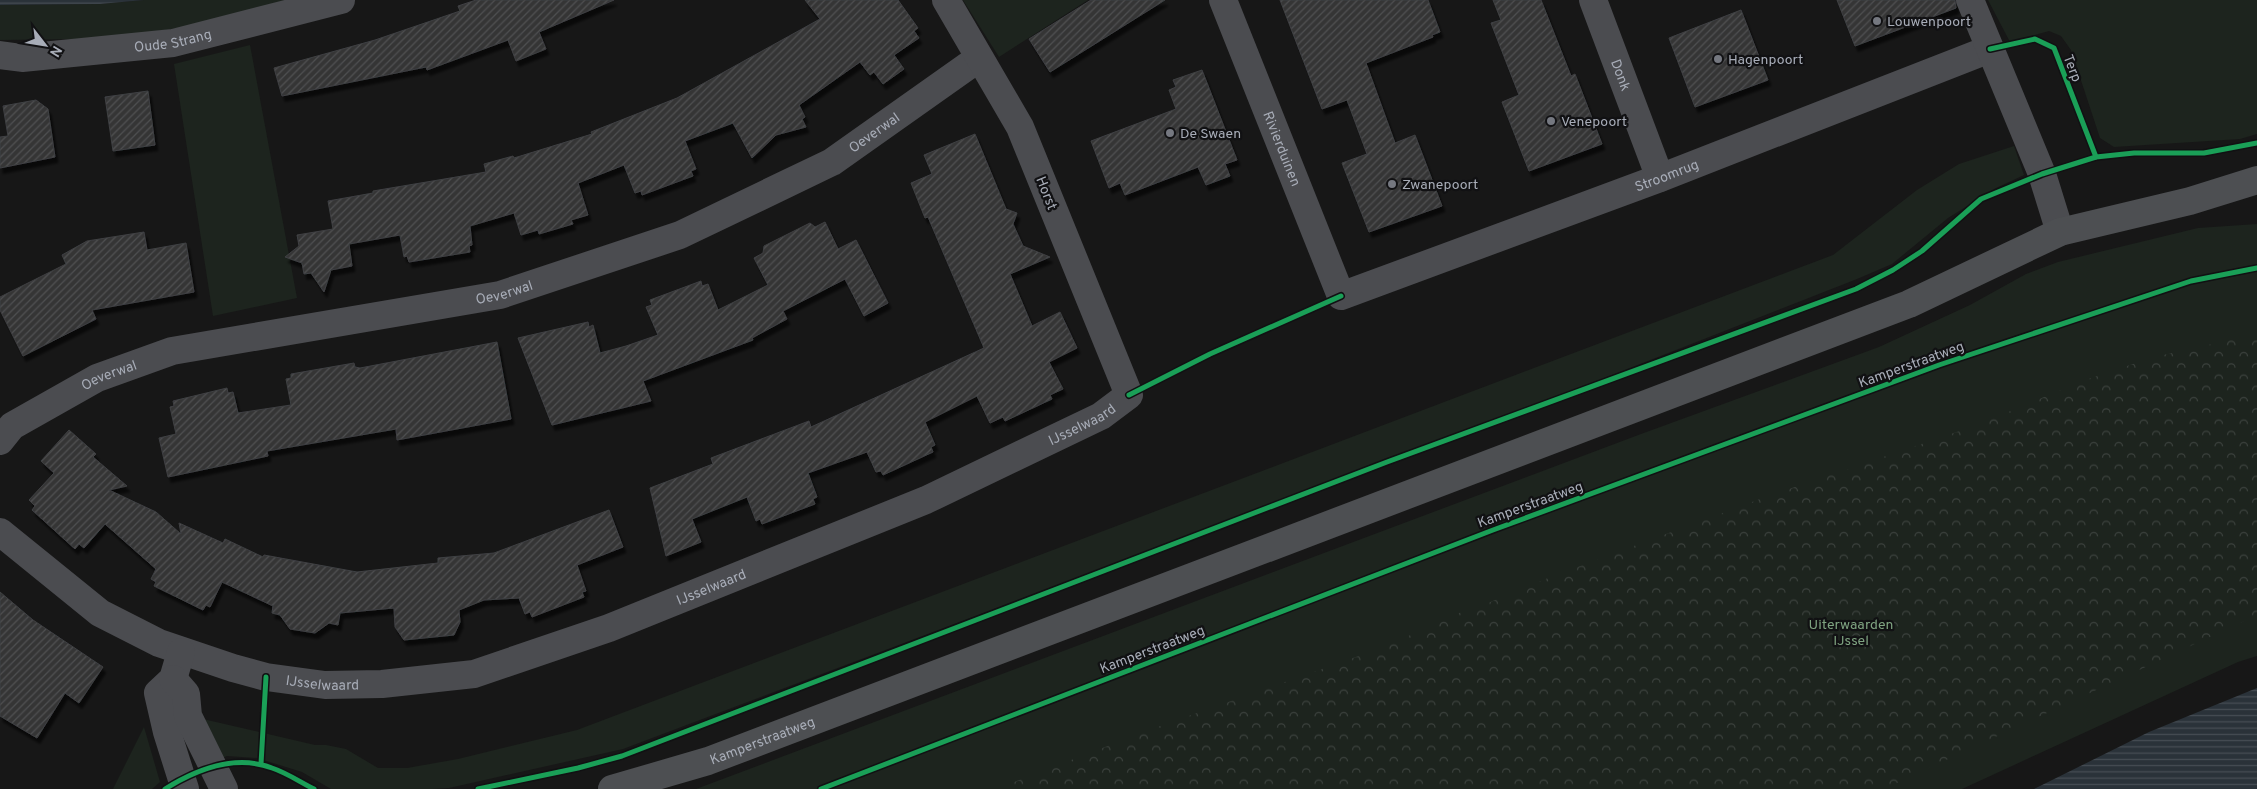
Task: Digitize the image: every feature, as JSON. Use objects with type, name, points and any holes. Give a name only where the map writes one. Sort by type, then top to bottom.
[{"type":"main road","name":"Kamperstraatweg","points":[[612,789],[708,761],[1909,304],[2060,232],[2190,201],[2257,180]]},
{"type":"street","name":"Oude Strang","points":[[0,55],[22,58],[173,42],[341,0]]},
{"type":"street","name":"Horst","points":[[946,0],[1020,127],[1129,395]]},
{"type":"street","name":"Rivierduinen","points":[[1223,0],[1341,296]]},
{"type":"street","name":"Donk","points":[[1593,0],[1660,178]]},
{"type":"street","points":[[1970,0],[2042,174],[2060,232]]},
{"type":"street","name":"Stroomrug","points":[[1341,296],[1660,178],[1990,49]]},
{"type":"street","name":"Oeverwal","points":[[0,441],[12,426],[97,378],[172,351],[500,295],[680,235],[832,162],[979,58]]},
{"type":"street","name":"IJsselwaard","points":[[0,532],[100,613],[134,632],[181,652],[266,677],[326,685],[382,684],[474,674],[609,628],[926,500],[1101,416],[1129,395]]},
{"type":"street","points":[[181,652],[173,679],[158,693],[167,732],[185,789]]},
{"type":"street","points":[[173,679],[186,694],[188,716],[224,789]]},
{"type":"green space","points":[[144,0],[298,0],[209,23],[147,33],[79,39],[0,40],[0,5],[100,4]]},
{"type":"green space","points":[[963,0],[1088,0],[999,57]]},
{"type":"green space","points":[[1988,0],[2257,0],[2257,134],[2240,139],[2114,147],[2100,138],[2071,50],[2061,36],[2049,31],[2010,42]]},
{"type":"green space","points":[[250,45],[297,298],[213,316],[174,64]]},
{"type":"green space","points":[[2014,146],[2024,175],[1996,188],[1948,218],[1892,264],[1548,400],[623,749],[449,788],[331,789],[302,772],[257,758],[227,756],[222,758],[203,719],[315,745],[346,749],[378,768],[407,768],[458,759],[577,730],[1833,255],[1917,190],[1959,164]]},
{"type":"green space","name":"Uiterwaarden IJssel","points":[[2257,224],[2257,656],[2238,662],[1962,789],[696,789],[1641,434],[1879,347],[1970,305],[2026,274],[2058,262],[2198,228]]},
{"type":"green space","name":"Uiterwaarden IJssel","points":[[2257,334],[2257,615],[1884,789],[996,789],[1149,730],[1384,647],[1466,610],[1760,499],[1977,425],[2085,380],[2154,357]]},
{"type":"green space","points":[[144,727],[160,782],[152,789],[113,789]]},
{"type":"shaded area","points":[[0,0],[144,0],[100,4],[0,5]]},
{"type":"shaded area","points":[[2257,688],[2257,789],[2034,789],[2149,732]]},
{"type":"building","points":[[476,0],[614,0],[539,32],[546,49],[516,61],[508,40],[427,70],[426,67],[282,96],[274,68],[375,40],[460,11],[458,6]]},
{"type":"building","points":[[805,0],[898,0],[918,28],[914,31],[919,38],[894,55],[904,69],[883,84],[874,72],[870,75],[860,62],[799,105],[805,117],[802,119],[806,127],[776,135],[752,158],[733,123],[685,141],[696,169],[691,171],[693,176],[642,195],[641,191],[635,193],[624,165],[578,183],[588,215],[571,220],[573,224],[539,234],[538,230],[521,235],[514,213],[470,226],[472,245],[469,246],[470,252],[409,262],[407,256],[404,257],[400,235],[349,244],[352,266],[331,270],[324,292],[311,273],[304,274],[302,263],[285,257],[299,246],[297,235],[333,229],[328,201],[373,193],[373,191],[486,172],[484,164],[513,156],[514,158],[592,134],[591,132],[677,98],[820,19]]},
{"type":"building","points":[[1091,0],[1165,0],[1050,72],[1029,39]]},
{"type":"building","points":[[1280,0],[1428,0],[1440,32],[1432,35],[1433,37],[1366,63],[1395,143],[1415,135],[1442,206],[1369,232],[1342,163],[1367,154],[1347,100],[1322,109]]},
{"type":"building","points":[[1493,0],[1541,0],[1571,76],[1575,74],[1602,144],[1529,171],[1502,102],[1519,95],[1491,23],[1501,20]]},
{"type":"building","name":"Louwenpoort","points":[[1837,0],[1955,0],[1956,8],[1855,46]]},
{"type":"building","name":"Hagenpoort","points":[[1741,10],[1768,80],[1695,107],[1669,38]]},
{"type":"building","name":"De Swaen","points":[[1202,70],[1237,160],[1225,164],[1230,176],[1206,185],[1198,167],[1125,195],[1120,183],[1109,188],[1091,141],[1176,109],[1169,90],[1176,87],[1173,80]]},
{"type":"building","points":[[148,91],[155,145],[113,151],[105,97]]},
{"type":"building","points":[[36,100],[48,109],[55,157],[0,168],[0,137],[8,136],[3,106]]},
{"type":"building","points":[[975,134],[1006,209],[1017,213],[1013,224],[1023,246],[1050,257],[1010,274],[1032,326],[1060,312],[1077,348],[1049,362],[1063,389],[1050,395],[1052,399],[1005,421],[1003,417],[990,423],[977,396],[925,422],[935,445],[931,447],[933,452],[883,475],[881,471],[876,472],[867,452],[808,473],[817,497],[813,499],[815,504],[762,524],[760,519],[756,521],[747,497],[692,519],[701,542],[666,556],[650,488],[713,464],[711,458],[809,421],[811,427],[984,348],[928,217],[925,218],[911,183],[932,174],[924,155]]},
{"type":"building","points":[[825,222],[838,249],[856,240],[888,303],[864,316],[845,279],[783,311],[787,319],[752,338],[753,340],[643,381],[651,401],[552,425],[518,338],[588,322],[589,327],[593,325],[600,353],[658,335],[646,307],[652,305],[650,300],[701,281],[702,286],[708,284],[718,310],[768,285],[754,258],[763,253],[764,246],[810,223],[815,227]]},
{"type":"building","points":[[144,232],[147,250],[186,243],[194,292],[92,310],[96,319],[23,356],[0,310],[0,297],[66,264],[62,255],[87,241]]},
{"type":"building","points":[[497,342],[511,419],[397,440],[396,429],[267,451],[268,456],[168,477],[159,438],[176,434],[170,407],[174,406],[173,401],[227,388],[228,393],[233,392],[238,413],[291,405],[286,379],[291,378],[291,374],[354,363],[355,367],[360,368]]},
{"type":"building","points":[[69,430],[96,454],[93,457],[127,486],[109,490],[156,512],[181,534],[179,523],[223,543],[225,539],[263,557],[264,555],[357,572],[438,563],[438,558],[494,553],[609,510],[623,547],[577,565],[586,591],[582,592],[584,597],[532,617],[530,612],[525,614],[519,598],[484,600],[459,610],[460,622],[454,635],[404,640],[395,627],[394,608],[340,613],[338,625],[329,623],[315,633],[290,629],[280,615],[272,613],[273,606],[222,582],[210,607],[206,605],[203,610],[154,586],[156,582],[151,579],[156,569],[105,524],[84,548],[79,544],[75,549],[32,510],[35,506],[29,500],[54,473],[41,461]]},
{"type":"building","points":[[0,592],[33,620],[103,667],[79,703],[65,693],[37,738],[0,716]]},
{"type":"cycle path","name":"Terp","points":[[1990,49],[2035,39],[2054,48],[2096,157]]},
{"type":"cycle path","points":[[478,789],[578,768],[622,756],[1387,462],[1856,289],[1893,270],[1922,251],[1981,199],[2042,174],[2096,157],[2134,153],[2204,153],[2257,143]]},
{"type":"cycle path","points":[[821,789],[1493,530],[1939,365],[2191,281],[2257,268]]},
{"type":"cycle path","points":[[1129,395],[1210,354],[1341,296]]},
{"type":"cycle path","points":[[261,764],[266,677]]},
{"type":"cycle path","points":[[165,789],[190,775],[230,763],[258,764],[278,770],[314,789]]},
{"type":"place","name":"Louwenpoort","points":[[1877,21]]},
{"type":"place","name":"Hagenpoort","points":[[1718,59]]},
{"type":"place","name":"Venepoort","points":[[1551,121]]},
{"type":"place","name":"De Swaen","points":[[1170,133]]},
{"type":"place","name":"Zwanepoort","points":[[1392,184]]}]
